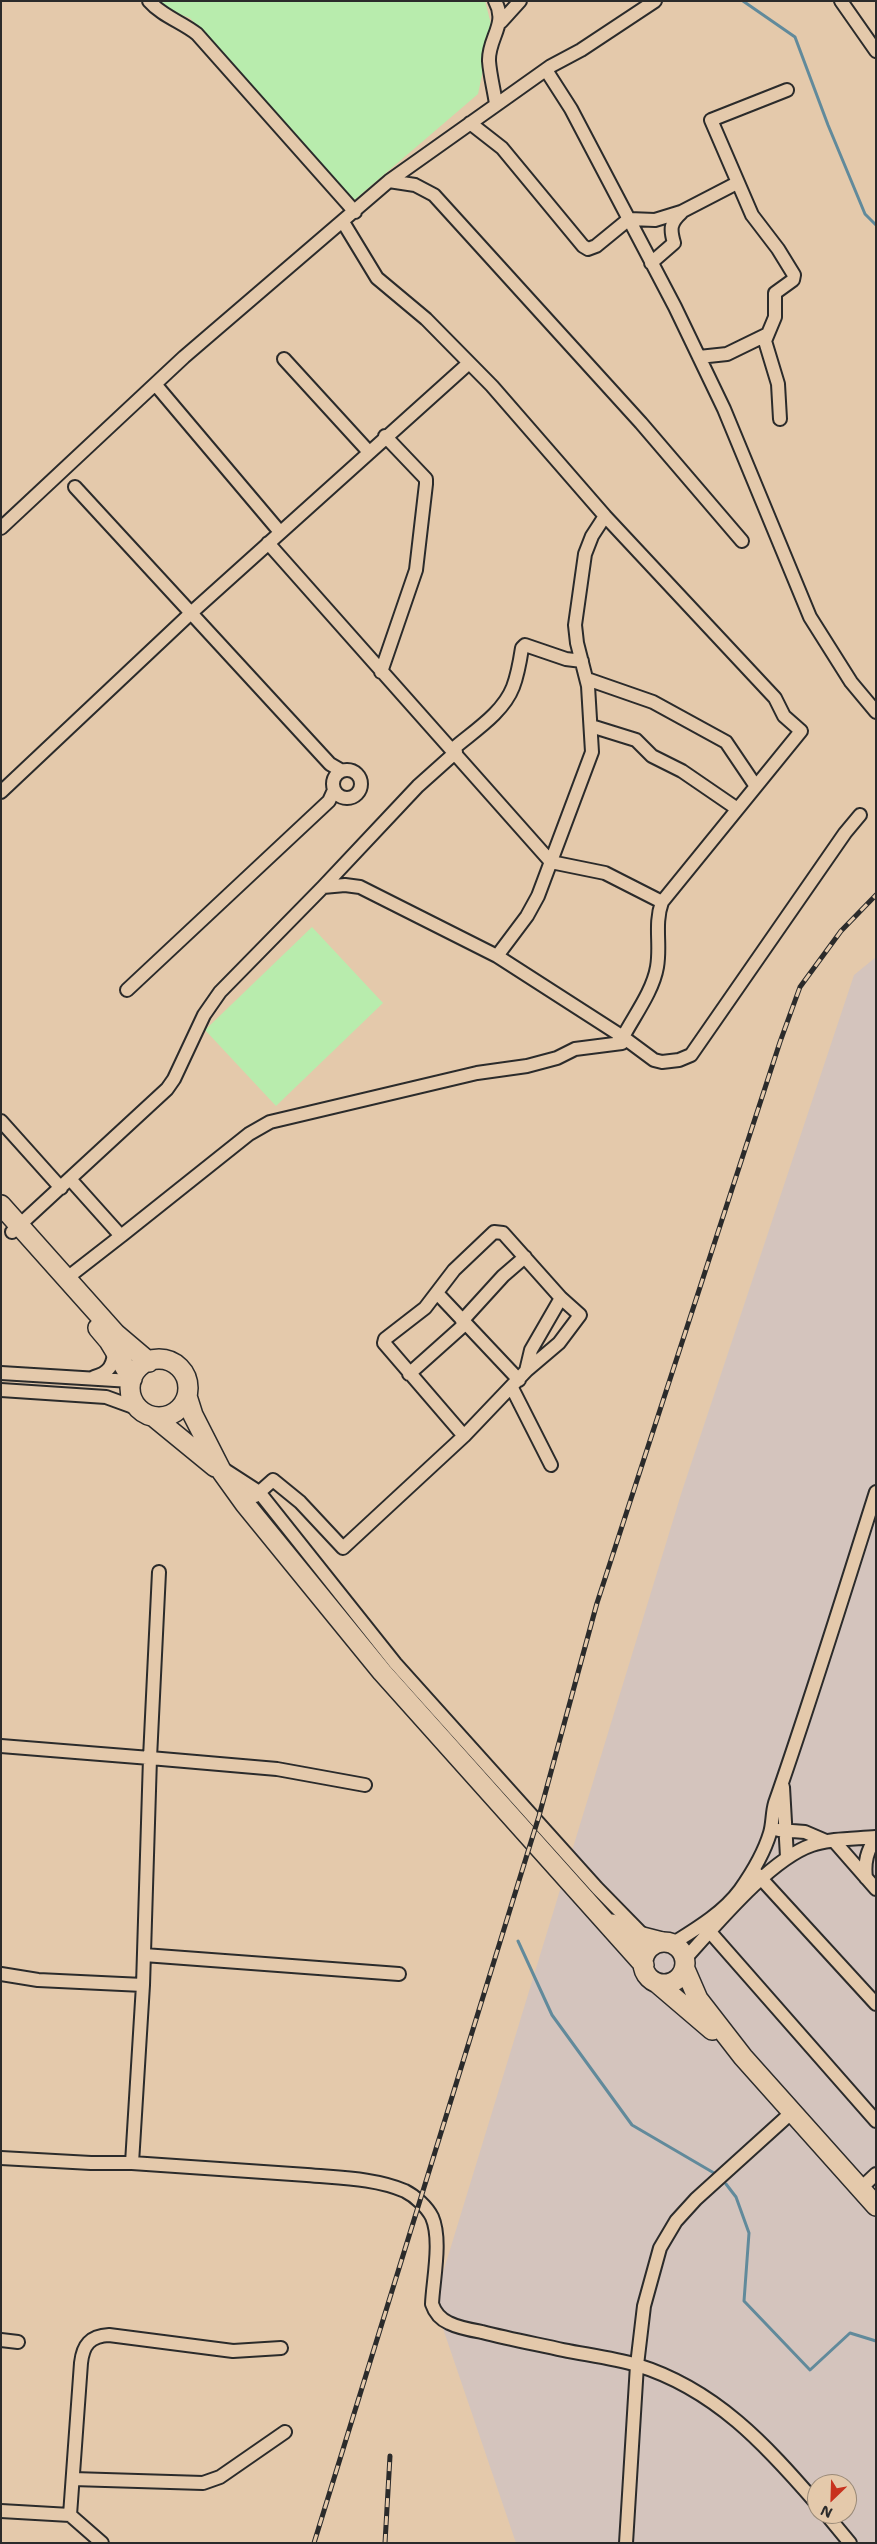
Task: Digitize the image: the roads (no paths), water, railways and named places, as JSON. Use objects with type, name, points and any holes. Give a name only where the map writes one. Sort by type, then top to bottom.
[{"type":"highway","points":[[1,1204],[11,1225],[114,1349],[131,1380],[133,1400],[147,1413],[221,1469]]},
{"type":"highway","points":[[11,1225],[67,1278],[116,1334],[149,1362]]},
{"type":"highway","points":[[131,1380],[138,1368],[149,1362],[158,1359],[175,1364],[186,1377],[187,1396],[193,1415],[221,1469],[382,1672],[644,1966],[648,1976],[743,2057]]},
{"type":"highway","points":[[147,1413],[165,1417],[174,1413],[182,1406],[187,1396]]},
{"type":"highway","points":[[591,1908],[623,1932],[678,1947],[698,1999],[743,2057],[791,2113],[876,2206]]},
{"type":"highway","points":[[644,1966],[646,1952],[660,1942]]},
{"type":"highway","points":[[657,1983],[664,1984],[676,1981],[685,1964]]},
{"type":"street","points":[[149,1],[167,16],[182,22],[197,34],[355,212]]},
{"type":"street","points":[[495,1],[501,15],[489,59],[496,104]]},
{"type":"street","points":[[500,22],[520,1]]},
{"type":"street","points":[[1,528],[184,357],[390,181],[546,70],[655,1]]},
{"type":"street","points":[[841,1],[876,51]]},
{"type":"street","points":[[546,70],[570,109],[629,219],[699,357],[724,409],[810,617],[850,682],[876,712]]},
{"type":"street","points":[[780,419],[778,384],[765,347],[766,335],[775,317],[776,293],[793,280],[794,275],[778,249],[758,226],[737,183],[711,120],[787,90]]},
{"type":"street","points":[[470,123],[502,148],[583,246],[588,249],[596,246],[629,219],[655,220],[682,212],[737,183]]},
{"type":"street","points":[[390,181],[415,185],[434,195],[641,423],[742,541]]},
{"type":"street","points":[[652,263],[674,243],[670,231],[672,221],[682,212]]},
{"type":"street","points":[[343,222],[377,278],[426,319],[508,403],[605,516],[775,698],[784,716],[800,731],[662,902],[657,922],[658,955],[655,976],[622,1041]]},
{"type":"street","points":[[699,357],[727,354],[766,335]]},
{"type":"street","points":[[284,359],[369,452]]},
{"type":"street","points":[[1,792],[191,613],[385,436],[469,363]]},
{"type":"street","points":[[155,384],[280,532]]},
{"type":"street","points":[[381,672],[416,570],[426,484],[422,475],[385,436]]},
{"type":"street","points":[[75,487],[330,764],[342,771],[354,772],[361,781],[357,793],[345,798],[332,790]]},
{"type":"street","points":[[497,956],[527,916],[538,896],[592,752],[586,679],[575,625],[581,572],[592,536],[605,516]]},
{"type":"street","points":[[268,543],[381,672],[455,751],[551,862],[604,873],[662,902]]},
{"type":"street","points":[[11,1225],[66,1184],[167,1089],[174,1079],[204,1015],[220,992],[418,786],[488,719],[508,697],[513,687],[522,648],[525,645],[566,659],[582,661]]},
{"type":"street","points":[[586,679],[653,702],[726,742],[755,785]]},
{"type":"street","points":[[591,726],[636,740],[652,756],[682,771],[736,808]]},
{"type":"street","points":[[330,764],[332,790]]},
{"type":"street","points":[[126,990],[332,790],[342,771]]},
{"type":"street","points":[[323,887],[345,885],[360,887],[497,956],[645,1056],[662,1062],[678,1060],[690,1055],[845,833],[860,816]]},
{"type":"street","points":[[67,1278],[249,1134],[270,1122],[477,1073],[527,1066],[558,1058],[575,1050],[622,1041]]},
{"type":"street","points":[[1,1120],[121,1236]]},
{"type":"street","points":[[235,1489],[254,1496],[273,1480],[300,1502],[343,1548],[464,1436],[519,1380],[559,1343],[579,1319],[578,1312],[561,1298],[503,1233],[494,1232],[454,1270],[424,1308],[385,1339],[384,1343],[408,1374],[464,1436]]},
{"type":"street","points":[[408,1374],[464,1323],[503,1276],[524,1257]]},
{"type":"street","points":[[437,1293],[519,1380],[551,1465]]},
{"type":"street","points":[[519,1380],[532,1350],[561,1298]]},
{"type":"street","points":[[94,1377],[103,1375],[110,1369],[114,1359],[114,1349]]},
{"type":"street","points":[[1,1373],[131,1380]]},
{"type":"street","points":[[1,1390],[106,1397],[147,1413]]},
{"type":"street","points":[[221,1469],[258,1492],[395,1664],[597,1888],[660,1942],[707,1927],[787,1857],[801,1849],[830,1841],[876,1837]]},
{"type":"street","points":[[685,1964],[707,1927],[739,1891],[753,1870],[770,1834],[775,1805],[876,1492]]},
{"type":"street","points":[[132,2163],[143,1985],[158,1572]]},
{"type":"street","points":[[1,1746],[277,1770],[366,1785]]},
{"type":"street","points":[[783,1785],[785,1811],[793,1831],[787,1857]]},
{"type":"street","points":[[770,1834],[793,1831],[830,1841],[876,1889]]},
{"type":"street","points":[[866,1878],[865,1864],[868,1850],[876,1837]]},
{"type":"street","points":[[753,1870],[876,2004]]},
{"type":"street","points":[[707,1927],[876,2121]]},
{"type":"street","points":[[144,1955],[399,1974]]},
{"type":"street","points":[[1,1974],[38,1980],[143,1985]]},
{"type":"street","points":[[626,2543],[637,2365],[644,2306],[650,2276],[660,2248],[676,2221],[696,2199],[791,2113]]},
{"type":"street","points":[[1,2158],[92,2164],[132,2163],[342,2178],[380,2183],[406,2192],[424,2207],[434,2226],[436,2237],[432,2304],[434,2312],[441,2318],[458,2327],[637,2365],[680,2382],[713,2401],[744,2425],[775,2454],[807,2492]]},
{"type":"street","points":[[860,2189],[876,2174]]},
{"type":"street","points":[[70,2515],[82,2352],[86,2343],[92,2338],[109,2335],[233,2351],[281,2348]]},
{"type":"street","points":[[1,2340],[18,2342]]},
{"type":"street","points":[[73,2479],[203,2483],[220,2476],[285,2432]]},
{"type":"street","points":[[1,2511],[70,2515],[102,2543]]},
{"type":"street","points":[[834,2524],[850,2543]]},
{"type":"waterway","points":[[743,1],[795,37],[828,125],[865,214],[876,225]]},
{"type":"waterway","points":[[518,1941],[552,2015],[632,2125],[714,2173]]},
{"type":"waterway","points":[[726,2184],[736,2197],[749,2233],[744,2301],[810,2370],[850,2333],[876,2341]]},
{"type":"railway","points":[[314,2543],[539,1816],[597,1603],[780,1042],[800,987],[841,931],[876,895]]},
{"type":"railway","points":[[385,2543],[390,2456]]}]
